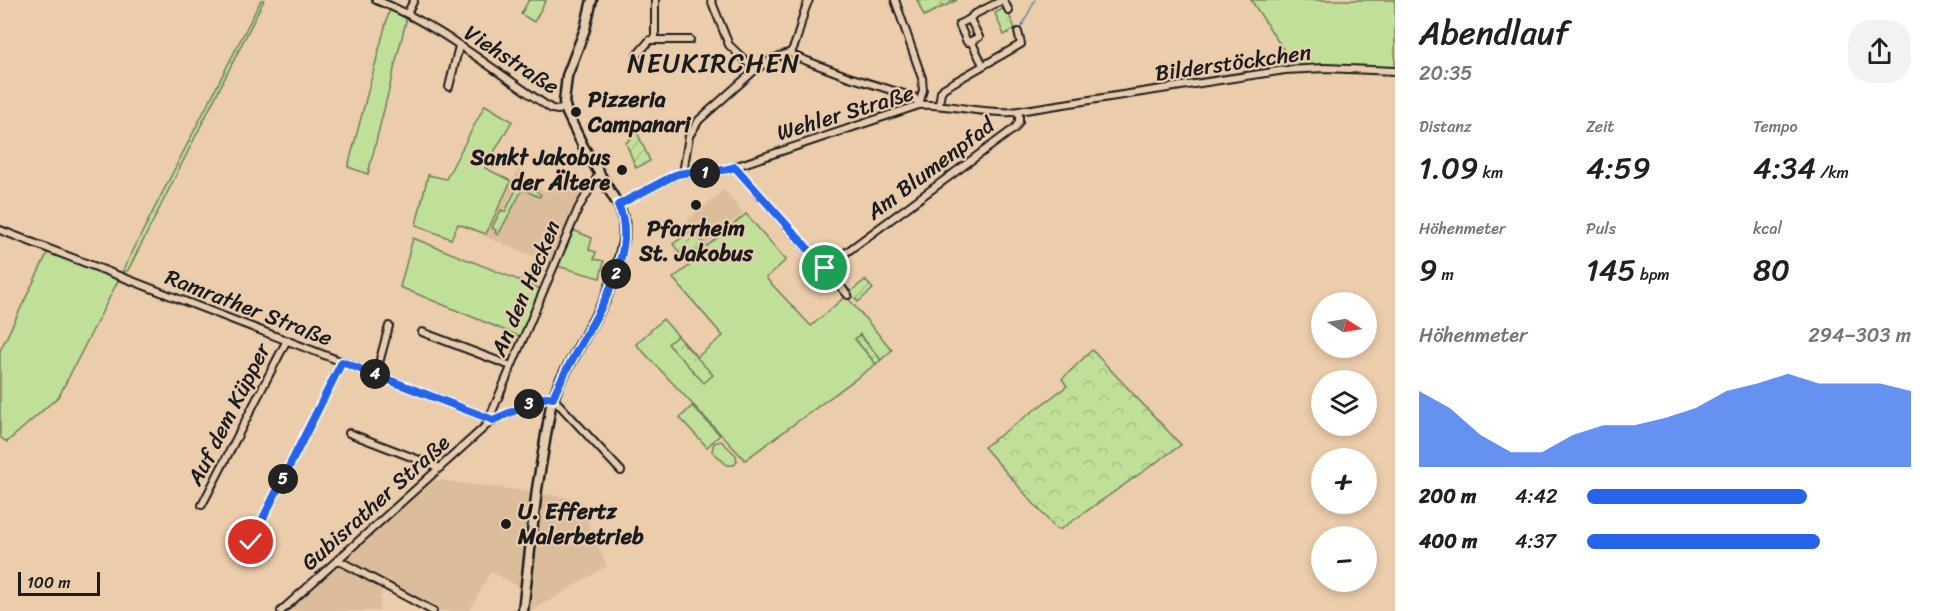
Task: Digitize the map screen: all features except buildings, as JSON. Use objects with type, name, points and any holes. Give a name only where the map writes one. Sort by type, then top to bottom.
[{"type":"street","name":"Viehstraße","points":[[376,0],[407,14],[459,46],[550,108],[558,110],[565,108]]},
{"type":"street","points":[[407,14],[414,0]]},
{"type":"street","points":[[523,611],[537,489],[553,398],[599,313],[614,279],[624,231],[623,218],[618,205],[599,174],[565,108],[564,93],[567,76],[585,29],[592,0]]},
{"type":"street","points":[[655,0],[655,40]]},
{"type":"street","points":[[711,0],[728,43],[754,70]]},
{"type":"street","points":[[618,205],[654,185],[683,173],[688,139],[694,126],[754,70],[772,59],[791,52],[809,0]]},
{"type":"street","points":[[895,0],[922,78],[923,90],[919,105]]},
{"type":"street","points":[[983,65],[970,41],[967,42],[959,24],[1004,0],[1009,11]]},
{"type":"street","points":[[970,19],[979,37],[970,41]]},
{"type":"street","points":[[939,105],[943,89],[1021,44],[1018,32]]},
{"type":"street","points":[[637,55],[650,40],[690,40]]},
{"type":"street","points":[[449,87],[459,46]]},
{"type":"street","points":[[791,52],[794,56],[849,77],[914,97],[919,105]]},
{"type":"street","name":"Bilderstöckchen","points":[[1076,103],[1291,69],[1395,71]]},
{"type":"street","name":"Wehler Straße","points":[[683,173],[717,172],[735,167],[919,105],[939,105],[985,112],[1019,112],[1076,103]]},
{"type":"street","name":"Am Blumenpfad","points":[[825,268],[1015,128],[1019,122],[1019,112]]},
{"type":"street","points":[[735,167],[848,295]]},
{"type":"street","name":"An den Hecken","points":[[493,420],[492,412],[579,207],[599,174]]},
{"type":"street","name":"Ramrather Straße","points":[[0,230],[493,420]]},
{"type":"street","points":[[376,374],[389,326]]},
{"type":"street","points":[[422,332],[511,366]]},
{"type":"street","name":"Auf dem Küpper","points":[[202,505],[287,340]]},
{"type":"street","points":[[251,542],[342,362]]},
{"type":"street","points":[[493,420],[547,397],[553,398],[621,471]]},
{"type":"street","name":"Gubisrather Straße","points":[[281,611],[493,420]]},
{"type":"street","points":[[349,433],[440,468]]},
{"type":"street","points":[[338,560],[433,611]]},
{"type":"shaded area","points":[[518,169],[543,191],[564,174],[583,195],[572,206],[575,209],[552,264],[484,236]]},
{"type":"shaded area","points":[[724,190],[743,213],[705,245],[686,221]]},
{"type":"shaded area","points":[[429,479],[581,500],[589,526],[607,566],[532,611],[528,611],[530,591],[490,573],[469,611],[441,611],[343,558]]},
{"type":"shaded area","points":[[337,563],[385,589],[381,596],[380,611],[284,611]]},
{"type":"green space","points":[[261,0],[264,0],[147,233],[128,270],[121,274]]},
{"type":"green space","points":[[529,0],[546,0],[534,22],[521,14]]},
{"type":"green space","points":[[917,0],[957,0],[924,16]]},
{"type":"green space","points":[[1251,0],[1395,0],[1395,68],[1322,64],[1294,66]]},
{"type":"green space","points":[[1006,7],[1015,29],[1004,35],[995,13]]},
{"type":"green space","points":[[390,8],[407,17],[368,174],[348,167]]},
{"type":"green space","points":[[485,105],[512,121],[485,168],[511,181],[486,234],[458,224],[451,239],[416,225],[428,175],[446,179]]},
{"type":"green space","points":[[637,132],[650,161],[636,168],[626,143]]},
{"type":"green space","points":[[520,178],[541,195],[539,197],[516,186]]},
{"type":"green space","points":[[517,188],[522,190],[498,235],[492,228],[501,210],[505,212]]},
{"type":"green space","points":[[746,214],[786,260],[766,278],[811,326],[846,296],[892,350],[881,360],[860,334],[855,339],[876,364],[745,460],[636,344],[663,319],[697,357],[723,336],[673,278],[689,266],[685,260],[705,245],[707,246]]},
{"type":"green space","points":[[573,230],[592,238],[589,250],[596,252],[594,259],[604,261],[600,278],[557,266]]},
{"type":"green space","points":[[693,230],[705,245],[685,260],[673,244]]},
{"type":"green space","points":[[413,238],[541,289],[521,337],[400,287]]},
{"type":"green space","points":[[48,252],[119,279],[59,396],[7,442],[0,437],[0,351]]},
{"type":"green space","points":[[865,280],[873,289],[858,302],[850,292]]},
{"type":"green space","points":[[860,335],[881,360],[876,364],[855,339]]},
{"type":"green space","points":[[677,336],[713,375],[704,383],[668,344]]},
{"type":"green space","points":[[1092,350],[1181,445],[1061,529],[1056,529],[984,447],[1067,386],[1062,379]]},
{"type":"green space","points":[[692,406],[720,435],[707,447],[680,418]]},
{"type":"green space","points":[[721,441],[736,455],[737,462],[734,465],[727,465],[712,451],[714,443]]},
{"type":"waterway","points":[[1021,28],[1035,0]]},
{"type":"place","name":"Pizzeria Campanari","points":[[576,112]]},
{"type":"place","name":"Sankt Jakobus der Ältere","points":[[622,170]]},
{"type":"place","name":"Pfarrheim St. Jakobus","points":[[696,205]]},
{"type":"place","name":"U. Effertz Malerbetrieb","points":[[506,524]]},
{"type":"district","name":"NEUKIRCHEN","points":[[714,63]]},
{"type":"route","points":[[251,542],[342,362],[493,420],[547,397],[553,398],[599,313],[614,279],[624,231],[623,218],[618,205],[675,175],[717,172],[735,167],[825,268]]}]
